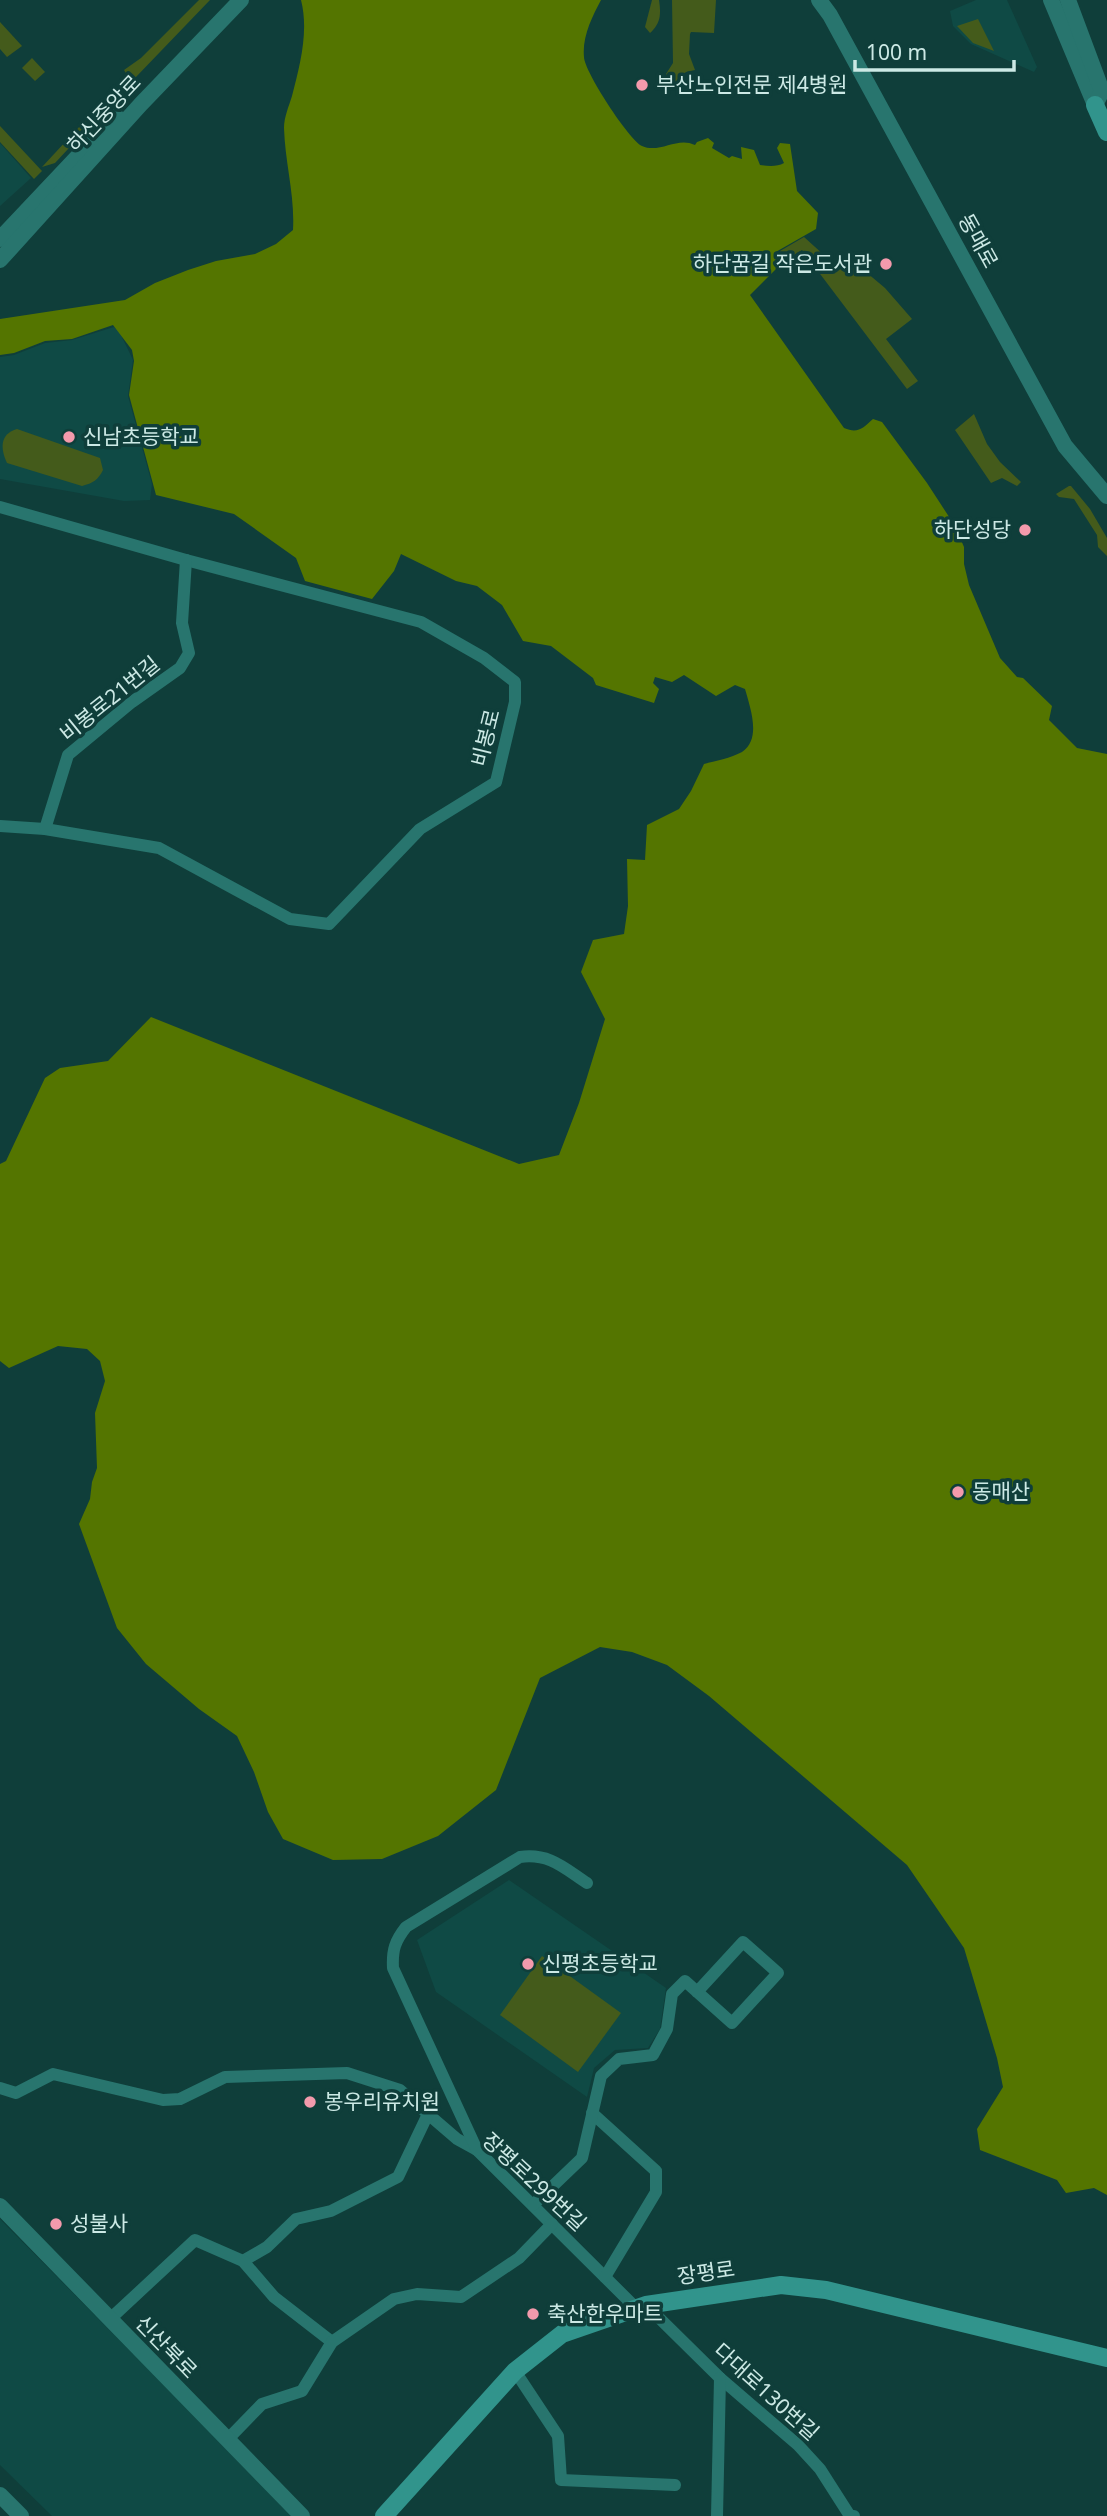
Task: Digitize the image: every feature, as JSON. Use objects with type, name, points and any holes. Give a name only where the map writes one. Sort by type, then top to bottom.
[{"type":"main road","points":[[1095,105],[1107,132]]},
{"type":"main road","name":"장평로","points":[[384,2516],[516,2371],[562,2334],[641,2306],[782,2286],[826,2290],[1107,2358]]},
{"type":"street","name":"하신중앙로","points":[[0,260],[22,226],[226,0]]},
{"type":"street","name":"하신중앙로","points":[[143,94],[241,0]]},
{"type":"street","name":"동매로","points":[[819,0],[830,15],[947,227],[1065,446],[1107,496]]},
{"type":"street","points":[[1051,0],[1095,105]]},
{"type":"street","points":[[1068,0],[1102,91],[1095,105]]},
{"type":"street","name":"하신중앙로","points":[[0,239],[22,226]]},
{"type":"street","name":"비봉로","points":[[0,507],[186,560],[421,622],[484,658],[515,682],[515,702],[496,782],[420,829],[329,924],[290,919],[159,848],[46,829],[0,826]]},
{"type":"street","name":"비봉로21번길","points":[[46,829],[68,755],[132,702],[180,667],[189,653],[182,622],[186,560]]},
{"type":"street","points":[[477,2150],[393,1968],[392,1951],[396,1939],[406,1927],[520,1857],[536,1855],[549,1858],[587,1883]]},
{"type":"street","points":[[533,2205],[582,2158],[601,2076],[619,2059],[653,2055],[667,2029],[672,1994],[685,1981],[697,1992],[732,2023],[778,1973],[743,1942],[697,1992]]},
{"type":"street","name":"장평로299번길","points":[[0,2088],[16,2093],[53,2074],[163,2100],[180,2099],[225,2077],[347,2073],[400,2090],[457,2139],[477,2150],[605,2277],[641,2306]]},
{"type":"street","points":[[592,2113],[656,2171],[656,2192],[605,2277]]},
{"type":"street","points":[[243,2261],[267,2247],[296,2219],[331,2211],[398,2177],[428,2114]]},
{"type":"street","name":"신산북로","points":[[0,2206],[302,2516]]},
{"type":"street","points":[[227,2440],[262,2404],[302,2391],[332,2342],[394,2300],[417,2294],[461,2298],[519,2258],[552,2224]]},
{"type":"street","points":[[110,2319],[195,2239],[243,2261],[274,2297],[332,2342]]},
{"type":"street","name":"다대로130번길","points":[[641,2306],[798,2445],[820,2469],[852,2516]]},
{"type":"street","points":[[516,2371],[558,2436],[561,2480],[675,2485]]},
{"type":"street","points":[[717,2516],[720,2378]]},
{"type":"street","points":[[0,2495],[21,2516]]},
{"type":"shaded area","points":[[976,0],[1007,0],[1037,67],[1034,72],[971,44],[953,26],[950,11]]},
{"type":"shaded area","points":[[0,143],[31,178],[0,206]]},
{"type":"shaded area","name":"신남초등학교","points":[[114,327],[119,331],[133,360],[128,396],[152,484],[150,500],[124,501],[0,479],[0,357]]},
{"type":"shaded area","name":"신평초등학교","points":[[509,1880],[666,1988],[660,2029],[648,2048],[615,2050],[594,2068],[587,2097],[436,1992],[417,1940]]},
{"type":"shaded area","points":[[0,2219],[293,2516],[52,2516],[0,2465]]},
{"type":"green space","points":[[199,0],[210,0],[135,78],[130,80],[124,70],[141,58]]},
{"type":"green space","points":[[301,0],[601,0],[586,35],[586,65],[618,119],[642,146],[655,148],[682,142],[695,145],[708,138],[714,143],[712,148],[729,158],[732,156],[742,159],[741,147],[754,150],[760,165],[772,166],[784,163],[777,148],[780,143],[790,144],[797,191],[818,213],[816,229],[774,253],[778,267],[750,295],[844,428],[857,430],[873,419],[882,422],[955,526],[964,547],[964,564],[969,585],[1000,658],[1017,677],[1023,678],[1052,706],[1049,720],[1077,748],[1107,754],[1107,2195],[1094,2188],[1066,2193],[1057,2180],[980,2150],[977,2129],[1003,2087],[964,1948],[907,1865],[709,1696],[667,1665],[632,1652],[600,1647],[540,1678],[496,1790],[438,1836],[382,1859],[333,1860],[283,1839],[268,1812],[254,1772],[237,1736],[199,1709],[146,1664],[117,1628],[79,1524],[90,1499],[97,1468],[95,1413],[105,1381],[100,1361],[87,1349],[58,1346],[9,1368],[0,1361],[0,1164],[6,1161],[45,1078],[60,1068],[108,1061],[151,1017],[519,1164],[559,1155],[579,1103],[605,1019],[581,972],[593,940],[624,934],[628,906],[627,859],[645,860],[647,825],[679,809],[704,764],[742,752],[752,739],[753,722],[745,689],[735,685],[716,696],[684,675],[672,682],[655,677],[653,683],[659,689],[654,703],[596,685],[593,678],[551,646],[523,641],[502,605],[477,586],[456,581],[401,554],[394,571],[372,599],[305,581],[296,558],[234,514],[156,495],[129,395],[134,361],[132,350],[113,325],[72,339],[45,341],[14,353],[0,355],[0,319],[125,300],[155,283],[188,270],[216,261],[255,254],[276,244],[293,230],[293,204],[284,128],[302,48],[304,24]]},
{"type":"green space","points":[[652,0],[659,0],[660,14],[650,33],[645,27]]},
{"type":"green space","points":[[672,0],[716,0],[714,33],[690,34],[689,54],[695,70],[680,77],[683,95],[680,96],[666,74],[673,63]]},
{"type":"green space","points":[[978,19],[994,51],[973,43],[957,26]]},
{"type":"green space","points":[[0,22],[22,46],[7,57],[0,49]]},
{"type":"green space","points":[[32,58],[45,72],[35,81],[22,68]]},
{"type":"green space","points":[[119,84],[123,90],[55,163],[42,167]]},
{"type":"green space","points":[[0,126],[42,171],[34,179],[0,142]]},
{"type":"green space","points":[[804,237],[835,265],[848,257],[885,288],[912,319],[886,339],[918,381],[907,389],[802,250],[782,263],[778,259],[780,251]]},
{"type":"green space","points":[[974,414],[987,444],[1000,462],[1021,482],[1017,486],[1002,478],[991,483],[955,430]]},
{"type":"green space","points":[[17,429],[100,458],[103,470],[95,481],[82,486],[7,463],[3,442],[7,434]]},
{"type":"green space","points":[[1069,486],[1090,509],[1107,538],[1107,556],[1098,547],[1097,535],[1074,499],[1056,494]]},
{"type":"green space","points":[[542,1956],[621,2013],[578,2072],[500,2015]]},
{"type":"place","name":"부산노인전문 제4병원","points":[[642,85]]},
{"type":"place","name":"하단꿈길 작은도서관","points":[[886,264]]},
{"type":"place","name":"신남초등학교","points":[[69,437]]},
{"type":"place","name":"하단성당","points":[[1025,530]]},
{"type":"place","name":"동매산","points":[[958,1492]]},
{"type":"place","name":"신평초등학교","points":[[528,1964]]},
{"type":"place","name":"봉우리유치원","points":[[310,2102]]},
{"type":"place","name":"성불사","points":[[56,2224]]},
{"type":"place","name":"축산한우마트","points":[[533,2314]]}]
